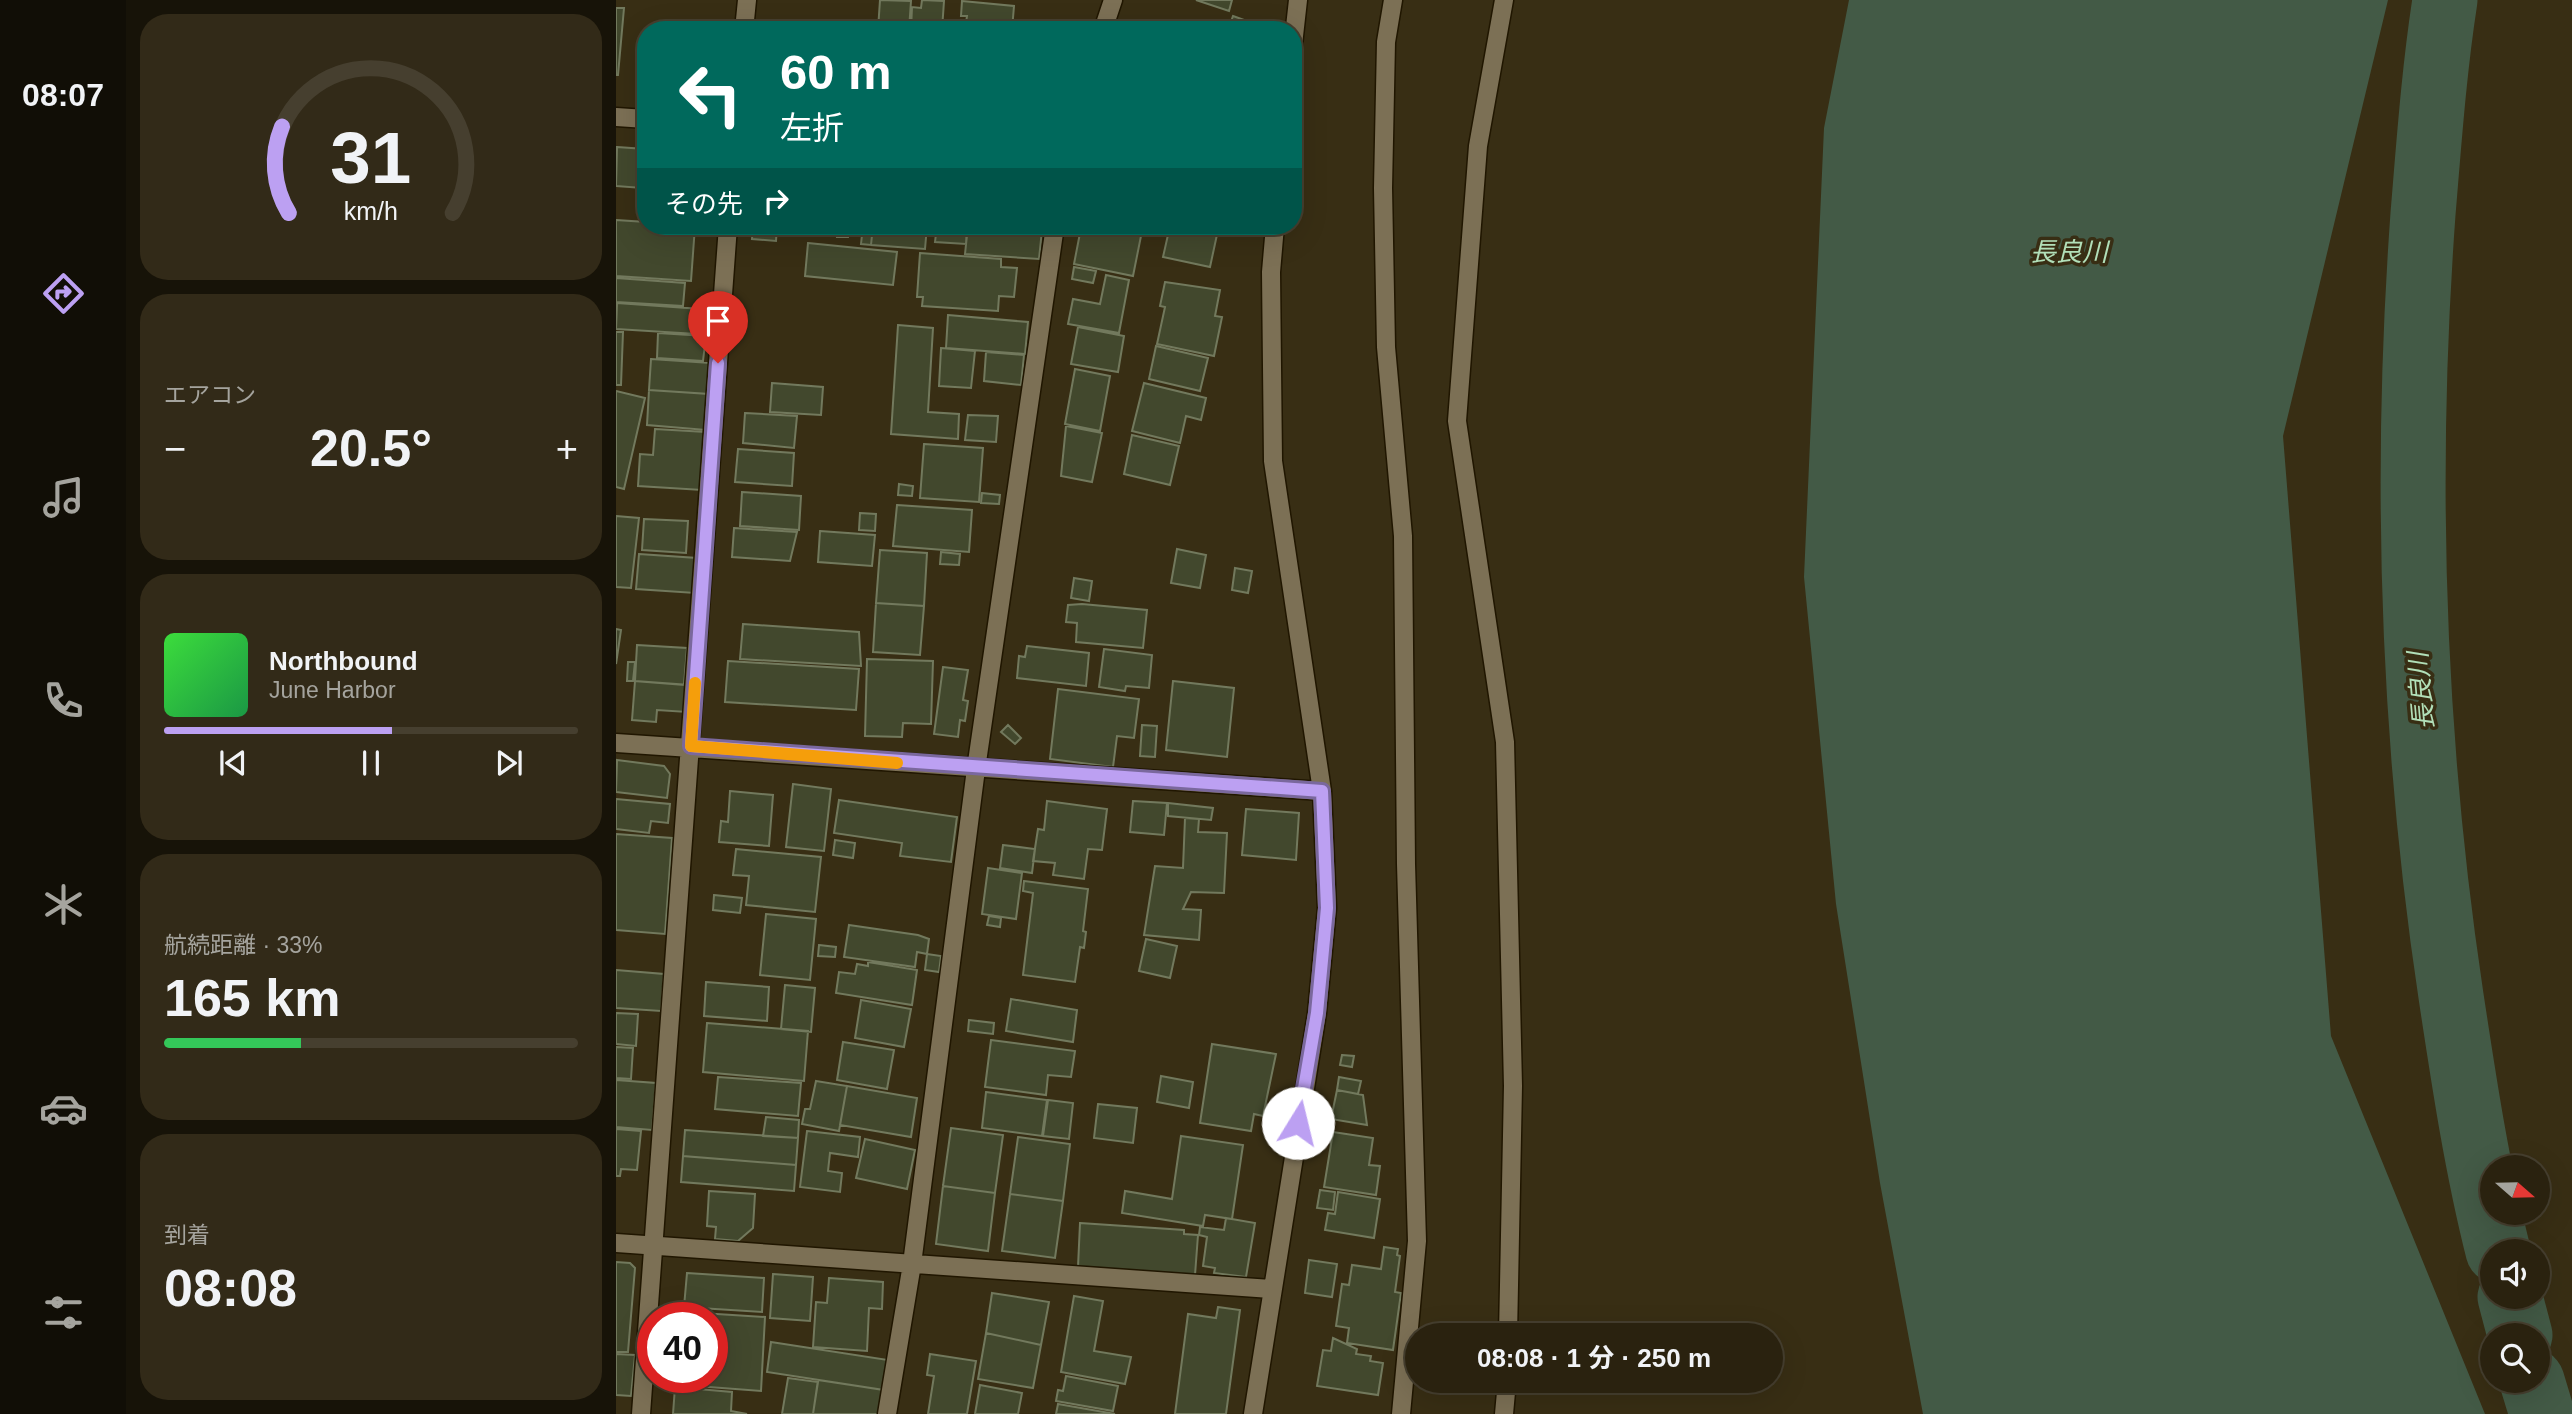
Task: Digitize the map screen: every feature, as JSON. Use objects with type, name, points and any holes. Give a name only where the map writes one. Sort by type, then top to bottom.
[{"type":"street","points":[[745,21],[747,0]]},
{"type":"street","points":[[1106,21],[1112,0]]},
{"type":"street","points":[[1296,21],[1298,0]]},
{"type":"street","points":[[1393,0],[1385,42],[1383,188],[1386,347],[1403,536],[1406,864],[1417,1241],[1401,1414]]},
{"type":"street","points":[[1504,0],[1478,146],[1457,421],[1504,742],[1513,1086],[1507,1323]]},
{"type":"street","points":[[616,117],[637,118]]},
{"type":"street","points":[[641,1414],[727,235]]},
{"type":"street","points":[[887,1414],[912,1264],[976,769],[1054,235]]},
{"type":"street","points":[[1253,1414],[1321,973],[1327,908],[1322,791],[1273,461],[1271,272],[1274,235]]},
{"type":"street","points":[[616,743],[1322,791]]},
{"type":"street","points":[[616,1243],[1271,1289]]},
{"type":"street","points":[[1504,1414],[1506,1393]]},
{"type":"water","name":"長良川","points":[[1849,0],[2388,0],[2283,436],[2331,1036],[2485,1414],[1923,1414],[1880,1183],[1836,904],[1804,577],[1824,128]]},
{"type":"building","points":[[880,0],[911,1],[910,21],[879,21]]},
{"type":"building","points":[[922,0],[944,1],[943,21],[911,21],[912,7],[921,8]]},
{"type":"building","points":[[1196,0],[1232,0],[1229,11]]},
{"type":"building","points":[[962,1],[1014,6],[1013,21],[966,21],[967,16],[961,16]]},
{"type":"building","points":[[616,8],[624,8],[618,75],[616,75]]},
{"type":"building","points":[[1233,16],[1247,21],[1231,21]]},
{"type":"building","points":[[617,147],[637,148],[637,188],[616,186]]},
{"type":"building","points":[[616,220],[637,221],[637,235],[694,235],[691,281],[616,276]]},
{"type":"building","points":[[752,235],[776,235],[776,241],[752,239]]},
{"type":"building","points":[[862,235],[872,235],[871,245],[861,244]]},
{"type":"building","points":[[872,235],[926,235],[925,249],[871,245]]},
{"type":"building","points":[[936,235],[966,235],[966,244],[935,242]]},
{"type":"building","points":[[967,235],[1041,235],[1039,259],[965,254]]},
{"type":"building","points":[[1080,235],[1141,235],[1133,276],[1074,264]]},
{"type":"building","points":[[1168,235],[1217,235],[1210,267],[1163,257]]},
{"type":"building","points":[[808,243],[897,252],[893,285],[805,276]]},
{"type":"building","points":[[920,253],[1001,259],[1001,267],[1017,268],[1014,297],[999,296],[998,311],[922,306],[923,297],[917,297]]},
{"type":"building","points":[[1074,267],[1096,271],[1093,283],[1072,279]]},
{"type":"building","points":[[1106,275],[1129,280],[1119,333],[1068,324],[1073,299],[1100,304]]},
{"type":"building","points":[[616,278],[685,283],[683,306],[616,302]]},
{"type":"building","points":[[1165,282],[1220,290],[1215,316],[1222,317],[1214,356],[1157,344],[1165,307],[1160,306]]},
{"type":"building","points":[[617,303],[715,310],[713,335],[616,329]]},
{"type":"building","points":[[948,315],[1028,322],[1025,354],[946,348]]},
{"type":"building","points":[[898,325],[933,328],[928,412],[959,414],[958,439],[891,434]]},
{"type":"building","points":[[1078,327],[1124,336],[1118,372],[1071,364]]},
{"type":"building","points":[[616,332],[623,332],[621,385],[616,385]]},
{"type":"building","points":[[658,333],[706,336],[703,361],[657,358]]},
{"type":"building","points":[[1156,346],[1208,358],[1200,391],[1149,379]]},
{"type":"building","points":[[941,348],[975,351],[971,388],[939,386]]},
{"type":"building","points":[[986,352],[1024,355],[1021,385],[984,381]]},
{"type":"building","points":[[651,359],[711,363],[709,394],[649,390]]},
{"type":"building","points":[[1075,369],[1110,376],[1100,431],[1065,424]]},
{"type":"building","points":[[772,383],[823,387],[821,415],[770,412]]},
{"type":"building","points":[[1144,383],[1206,398],[1201,420],[1186,416],[1180,443],[1132,431]]},
{"type":"building","points":[[649,390],[709,394],[706,430],[647,425]]},
{"type":"building","points":[[616,391],[645,398],[624,489],[616,487]]},
{"type":"building","points":[[745,413],[797,416],[794,448],[743,443]]},
{"type":"building","points":[[968,415],[998,416],[996,442],[965,440]]},
{"type":"building","points":[[1066,426],[1102,433],[1092,482],[1061,476]]},
{"type":"building","points":[[655,429],[706,432],[702,490],[638,486],[640,454],[653,455]]},
{"type":"building","points":[[1132,435],[1179,446],[1170,485],[1124,474]]},
{"type":"building","points":[[924,444],[983,448],[979,502],[920,498]]},
{"type":"building","points":[[738,449],[794,453],[792,486],[735,482]]},
{"type":"building","points":[[899,484],[913,486],[912,496],[898,495]]},
{"type":"building","points":[[742,492],[801,496],[799,530],[740,526]]},
{"type":"building","points":[[982,493],[1000,495],[999,504],[981,503]]},
{"type":"building","points":[[897,505],[972,510],[969,552],[893,546]]},
{"type":"building","points":[[860,513],[876,514],[875,531],[859,530]]},
{"type":"building","points":[[616,516],[639,518],[631,588],[616,587]]},
{"type":"building","points":[[644,519],[688,521],[686,553],[642,550]]},
{"type":"building","points":[[734,528],[797,532],[790,561],[732,557]]},
{"type":"building","points":[[820,531],[875,535],[872,566],[818,562]]},
{"type":"building","points":[[1177,549],[1206,555],[1200,588],[1171,583]]},
{"type":"building","points":[[880,550],[927,553],[924,606],[876,603]]},
{"type":"building","points":[[941,552],[960,554],[959,565],[940,564]]},
{"type":"building","points":[[639,554],[697,558],[695,593],[636,589]]},
{"type":"building","points":[[1235,568],[1252,571],[1248,593],[1232,590]]},
{"type":"building","points":[[1074,578],[1092,581],[1089,601],[1071,598]]},
{"type":"building","points":[[876,603],[924,606],[920,655],[873,652]]},
{"type":"building","points":[[1068,605],[1147,610],[1143,648],[1076,642],[1077,623],[1066,622]]},
{"type":"building","points":[[743,624],[859,632],[861,666],[740,659]]},
{"type":"building","points":[[616,629],[621,630],[616,664]]},
{"type":"building","points":[[637,645],[687,648],[684,685],[635,681]]},
{"type":"building","points":[[1027,646],[1089,653],[1086,686],[1017,678],[1019,656],[1025,657]]},
{"type":"building","points":[[1104,649],[1152,655],[1149,688],[1126,686],[1125,691],[1099,687]]},
{"type":"building","points":[[867,659],[933,661],[931,724],[903,723],[902,737],[865,736]]},
{"type":"building","points":[[728,661],[859,669],[856,710],[725,702]]},
{"type":"building","points":[[628,662],[635,662],[633,681],[627,681]]},
{"type":"building","points":[[943,667],[968,670],[963,700],[968,701],[965,721],[960,720],[958,737],[934,734]]},
{"type":"building","points":[[635,681],[689,685],[687,712],[657,710],[656,722],[632,720]]},
{"type":"building","points":[[1173,681],[1234,688],[1227,757],[1166,750]]},
{"type":"building","points":[[1058,689],[1139,699],[1134,738],[1117,736],[1113,767],[1050,759]]},
{"type":"building","points":[[1008,725],[1021,738],[1015,744],[1001,732]]},
{"type":"building","points":[[1142,725],[1157,726],[1155,757],[1140,756]]},
{"type":"building","points":[[617,760],[664,766],[670,774],[667,798],[616,792]]},
{"type":"building","points":[[793,784],[831,789],[824,851],[786,847]]},
{"type":"building","points":[[730,791],[773,795],[769,846],[719,842],[721,821],[728,822]]},
{"type":"building","points":[[616,799],[670,804],[668,823],[651,821],[649,833],[616,829]]},
{"type":"building","points":[[839,800],[957,817],[951,862],[900,856],[902,843],[834,833]]},
{"type":"building","points":[[1047,801],[1107,809],[1102,850],[1088,849],[1084,879],[1053,875],[1055,863],[1033,861],[1038,829],[1044,830]]},
{"type":"building","points":[[1133,801],[1167,803],[1164,835],[1130,832]]},
{"type":"building","points":[[1168,803],[1213,808],[1211,820],[1168,816]]},
{"type":"building","points":[[1246,809],[1299,813],[1296,860],[1242,855]]},
{"type":"building","points":[[1185,818],[1199,819],[1198,832],[1227,833],[1224,893],[1191,892],[1183,909],[1201,910],[1199,940],[1144,935],[1155,866],[1183,868]]},
{"type":"building","points":[[616,834],[672,838],[665,934],[616,930]]},
{"type":"building","points":[[835,840],[855,843],[853,858],[833,855]]},
{"type":"building","points":[[1003,845],[1035,849],[1032,873],[1000,868]]},
{"type":"building","points":[[736,849],[821,857],[815,912],[746,905],[749,876],[733,875]]},
{"type":"building","points":[[988,868],[1022,873],[1016,919],[982,914]]},
{"type":"building","points":[[1024,881],[1088,889],[1083,931],[1086,932],[1084,948],[1080,947],[1075,982],[1023,975],[1033,893],[1023,891]]},
{"type":"building","points":[[714,895],[742,898],[740,913],[713,910]]},
{"type":"building","points":[[766,914],[816,919],[810,980],[760,975]]},
{"type":"building","points":[[989,916],[1001,918],[1000,927],[987,925]]},
{"type":"building","points":[[849,925],[929,939],[927,954],[917,952],[915,967],[844,957]]},
{"type":"building","points":[[1146,939],[1177,946],[1170,978],[1139,971]]},
{"type":"building","points":[[819,945],[836,947],[835,957],[818,956]]},
{"type":"building","points":[[927,954],[941,956],[939,972],[925,970]]},
{"type":"building","points":[[868,962],[917,970],[912,1005],[836,993],[839,972],[855,974],[857,964],[868,966]]},
{"type":"building","points":[[616,970],[664,974],[661,1011],[616,1008]]},
{"type":"building","points":[[706,982],[769,987],[767,1021],[704,1016]]},
{"type":"building","points":[[785,985],[815,988],[811,1032],[781,1029]]},
{"type":"building","points":[[1011,999],[1077,1010],[1073,1042],[1006,1031]]},
{"type":"building","points":[[861,1000],[911,1009],[904,1047],[855,1038]]},
{"type":"building","points":[[616,1013],[638,1014],[636,1046],[616,1044]]},
{"type":"building","points":[[969,1020],[994,1023],[993,1034],[968,1031]]},
{"type":"building","points":[[707,1023],[808,1031],[804,1081],[703,1072]]},
{"type":"building","points":[[991,1040],[1075,1051],[1071,1077],[1048,1075],[1046,1095],[985,1087]]},
{"type":"building","points":[[843,1042],[894,1050],[887,1089],[837,1080]]},
{"type":"building","points":[[1212,1044],[1276,1054],[1263,1116],[1254,1114],[1251,1131],[1200,1123]]},
{"type":"building","points":[[616,1047],[633,1048],[631,1079],[616,1078]]},
{"type":"building","points":[[1342,1055],[1354,1056],[1352,1067],[1340,1065]]},
{"type":"building","points":[[1161,1076],[1193,1082],[1189,1108],[1157,1102]]},
{"type":"building","points":[[718,1077],[801,1083],[798,1116],[715,1109]]},
{"type":"building","points":[[1339,1077],[1361,1081],[1358,1094],[1337,1090]]},
{"type":"building","points":[[616,1080],[656,1083],[652,1130],[616,1127]]},
{"type":"building","points":[[816,1081],[847,1086],[839,1131],[802,1124],[805,1109],[810,1109]]},
{"type":"building","points":[[847,1086],[917,1098],[911,1137],[840,1125]]},
{"type":"building","points":[[1337,1090],[1363,1095],[1367,1125],[1331,1119]]},
{"type":"building","points":[[986,1092],[1047,1100],[1042,1136],[982,1128]]},
{"type":"building","points":[[1048,1100],[1073,1103],[1069,1139],[1043,1136]]},
{"type":"building","points":[[1098,1104],[1137,1108],[1133,1143],[1094,1138]]},
{"type":"building","points":[[766,1117],[799,1120],[798,1138],[763,1136]]},
{"type":"building","points":[[951,1128],[1003,1135],[995,1193],[943,1186]]},
{"type":"building","points":[[616,1129],[641,1131],[637,1170],[621,1169],[620,1176],[616,1176]]},
{"type":"building","points":[[685,1130],[798,1138],[796,1165],[683,1156]]},
{"type":"building","points":[[807,1131],[860,1137],[858,1157],[830,1153],[828,1171],[842,1173],[840,1192],[800,1187]]},
{"type":"building","points":[[1333,1132],[1373,1138],[1369,1165],[1380,1166],[1376,1195],[1324,1187]]},
{"type":"building","points":[[1181,1136],[1243,1145],[1232,1219],[1205,1215],[1203,1226],[1122,1213],[1125,1191],[1172,1199]]},
{"type":"building","points":[[1018,1137],[1070,1144],[1063,1201],[1010,1194]]},
{"type":"building","points":[[865,1139],[915,1150],[907,1189],[856,1178]]},
{"type":"building","points":[[683,1156],[796,1165],[794,1191],[681,1182]]},
{"type":"building","points":[[943,1186],[995,1193],[988,1251],[936,1244]]},
{"type":"building","points":[[1320,1190],[1335,1192],[1333,1210],[1317,1208]]},
{"type":"building","points":[[709,1191],[755,1194],[753,1228],[738,1241],[715,1239],[716,1227],[707,1226]]},
{"type":"building","points":[[1338,1192],[1380,1199],[1374,1238],[1325,1230],[1328,1213],[1335,1214]]},
{"type":"building","points":[[1010,1194],[1063,1201],[1055,1258],[1002,1251]]},
{"type":"building","points":[[1226,1218],[1255,1223],[1246,1277],[1214,1273],[1215,1268],[1203,1266],[1207,1237],[1199,1235],[1200,1227],[1224,1230]]},
{"type":"building","points":[[1080,1223],[1184,1230],[1184,1234],[1198,1235],[1195,1275],[1078,1267]]},
{"type":"building","points":[[1384,1247],[1398,1249],[1397,1255],[1400,1256],[1395,1292],[1401,1293],[1393,1350],[1347,1343],[1349,1328],[1336,1326],[1342,1284],[1349,1285],[1352,1265],[1381,1269]]},
{"type":"building","points":[[1309,1260],[1337,1264],[1332,1297],[1305,1293]]},
{"type":"building","points":[[616,1262],[630,1263],[635,1268],[628,1352],[616,1352]]},
{"type":"building","points":[[687,1273],[764,1278],[762,1312],[728,1310],[728,1302],[684,1302]]},
{"type":"building","points":[[773,1274],[813,1277],[810,1321],[770,1318]]},
{"type":"building","points":[[829,1278],[883,1282],[882,1309],[869,1308],[867,1351],[813,1347],[816,1302],[827,1303]]},
{"type":"building","points":[[992,1293],[1049,1302],[1041,1345],[986,1333]]},
{"type":"building","points":[[1074,1296],[1103,1301],[1094,1351],[1131,1357],[1125,1384],[1061,1372]]},
{"type":"building","points":[[1218,1307],[1240,1310],[1226,1414],[1175,1414],[1188,1314],[1216,1318]]},
{"type":"building","points":[[728,1315],[765,1317],[761,1391],[728,1388]]},
{"type":"building","points":[[986,1333],[1041,1345],[1033,1388],[978,1379]]},
{"type":"building","points":[[1333,1338],[1357,1349],[1356,1354],[1371,1356],[1370,1361],[1383,1363],[1378,1395],[1317,1386],[1323,1350],[1331,1351]]},
{"type":"building","points":[[771,1342],[888,1360],[884,1390],[767,1372]]},
{"type":"building","points":[[616,1354],[635,1355],[631,1396],[616,1395]]},
{"type":"building","points":[[930,1354],[976,1361],[967,1414],[928,1414],[934,1376],[927,1375]]},
{"type":"building","points":[[1066,1376],[1118,1386],[1113,1411],[1056,1401],[1058,1390],[1063,1391]]},
{"type":"building","points":[[788,1378],[818,1382],[813,1414],[782,1414]]},
{"type":"building","points":[[818,1380],[884,1390],[880,1414],[813,1414]]},
{"type":"building","points":[[980,1385],[1022,1393],[1018,1414],[975,1414]]},
{"type":"building","points":[[728,1392],[732,1392],[731,1411],[747,1414],[673,1414],[675,1393]]},
{"type":"building","points":[[1058,1404],[1115,1414],[1056,1414]]},
{"type":"waterway","name":"長良川","points":[[2445,0],[2430,133],[2417,312],[2413,508],[2415,606],[2420,704],[2438,899],[2472,1125],[2495,1239]]},
{"type":"waterway","name":"長良川","points":[[2513,1309],[2517,1323]]},
{"type":"waterway","name":"長良川","points":[[2536,1393],[2542,1414]]},
{"type":"slow traffic","points":[[695,683],[691,746],[897,763]]},
{"type":"route","points":[[718,363],[691,746],[976,769],[1322,791],[1327,908],[1317,1013],[1298,1123]]}]
